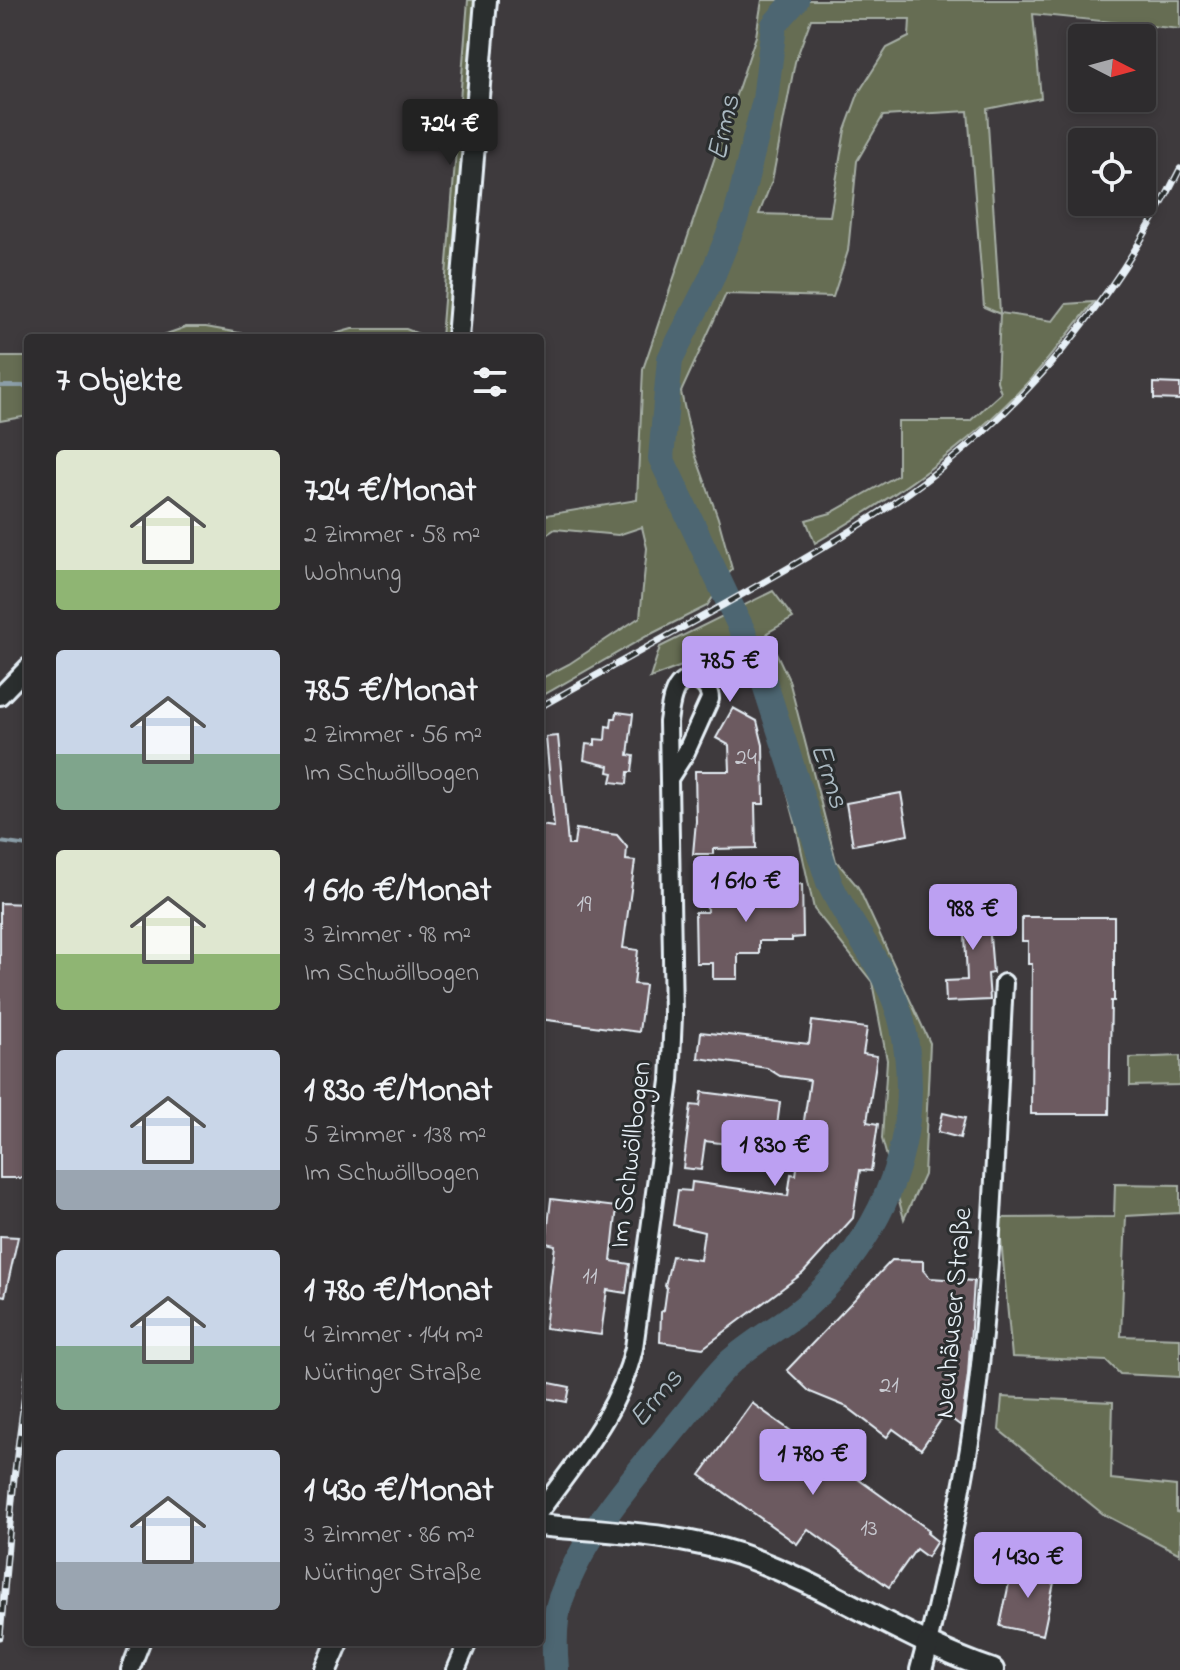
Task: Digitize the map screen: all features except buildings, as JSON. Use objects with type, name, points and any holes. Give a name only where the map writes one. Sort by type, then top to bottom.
[{"type":"street","points":[[458,334],[486,0]]},
{"type":"street","points":[[0,696],[24,671]]},
{"type":"street","name":"Im Schwöllbogen","points":[[544,1505],[614,1406],[629,1371],[634,1348],[670,1081],[673,1016],[667,741],[671,704],[678,685],[685,680],[693,680],[703,683],[710,691],[710,699],[686,752],[670,777]]},
{"type":"street","name":"Neuhäuser Straße","points":[[928,1644],[958,1504],[977,1390],[991,1217],[1004,983]]},
{"type":"street","points":[[544,1525],[700,1545],[757,1561],[928,1644],[993,1670]]},
{"type":"street","points":[[921,1670],[928,1644]]},
{"type":"street","points":[[130,1670],[139,1646]]},
{"type":"street","points":[[326,1670],[336,1646]]},
{"type":"street","points":[[456,1670],[466,1646]]},
{"type":"green space","points":[[468,0],[477,0],[448,334],[441,334]]},
{"type":"green space","points":[[762,0],[1180,0],[1180,29],[1156,27],[1156,24],[1033,14],[1041,98],[987,109],[1000,313],[1053,321],[1066,304],[1094,302],[1027,383],[954,451],[872,509],[815,543],[806,520],[831,513],[898,475],[898,421],[970,421],[1001,393],[997,381],[1000,314],[984,307],[968,111],[883,116],[857,161],[848,251],[833,297],[726,294],[681,392],[694,451],[732,569],[707,606],[544,695],[544,677],[640,617],[647,548],[642,527],[618,535],[555,529],[544,536],[544,515],[637,500],[643,369],[756,36]],"holes":[[[811,19],[910,19],[909,37],[887,48],[859,92],[845,130],[830,216],[759,214],[772,181],[795,62]]]},
{"type":"green space","points":[[186,327],[206,327],[245,334],[166,334]]},
{"type":"green space","points":[[352,329],[406,329],[419,334],[334,334]]},
{"type":"green space","points":[[0,357],[24,357],[24,417],[0,421]]},
{"type":"green space","points":[[773,591],[793,618],[767,633],[789,680],[836,861],[858,887],[930,1043],[924,1175],[904,1219],[882,1139],[887,1060],[872,982],[814,909],[795,821],[758,684],[719,652],[650,678],[660,647]]},
{"type":"green space","points":[[1180,1056],[1180,1085],[1130,1086],[1130,1058]]},
{"type":"green space","points":[[1115,1184],[1180,1185],[1180,1213],[1126,1216],[1121,1336],[1180,1338],[1180,1377],[1120,1374],[1107,1361],[1012,1357],[999,1218],[1114,1217]]},
{"type":"green space","points":[[1002,1397],[1113,1402],[1111,1479],[1176,1486],[1176,1512],[1180,1513],[1180,1554],[1103,1514],[999,1430]]},
{"type":"waterway","name":"Erms","points":[[556,1670],[558,1606],[571,1573],[597,1527],[722,1370],[807,1305],[835,1276],[879,1213],[903,1142],[908,1105],[908,1067],[898,1007],[881,970],[829,882],[759,666],[661,458],[670,359],[711,279],[736,217],[765,100],[774,25],[796,0]]},
{"type":"waterway","points":[[0,386],[24,386]]},
{"type":"waterway","points":[[0,842],[24,845]]},
{"type":"railway","points":[[544,705],[828,545],[896,501],[977,438],[1045,369],[1105,294],[1132,254],[1180,169]]},
{"type":"railway","points":[[0,1637],[24,1402]]}]
